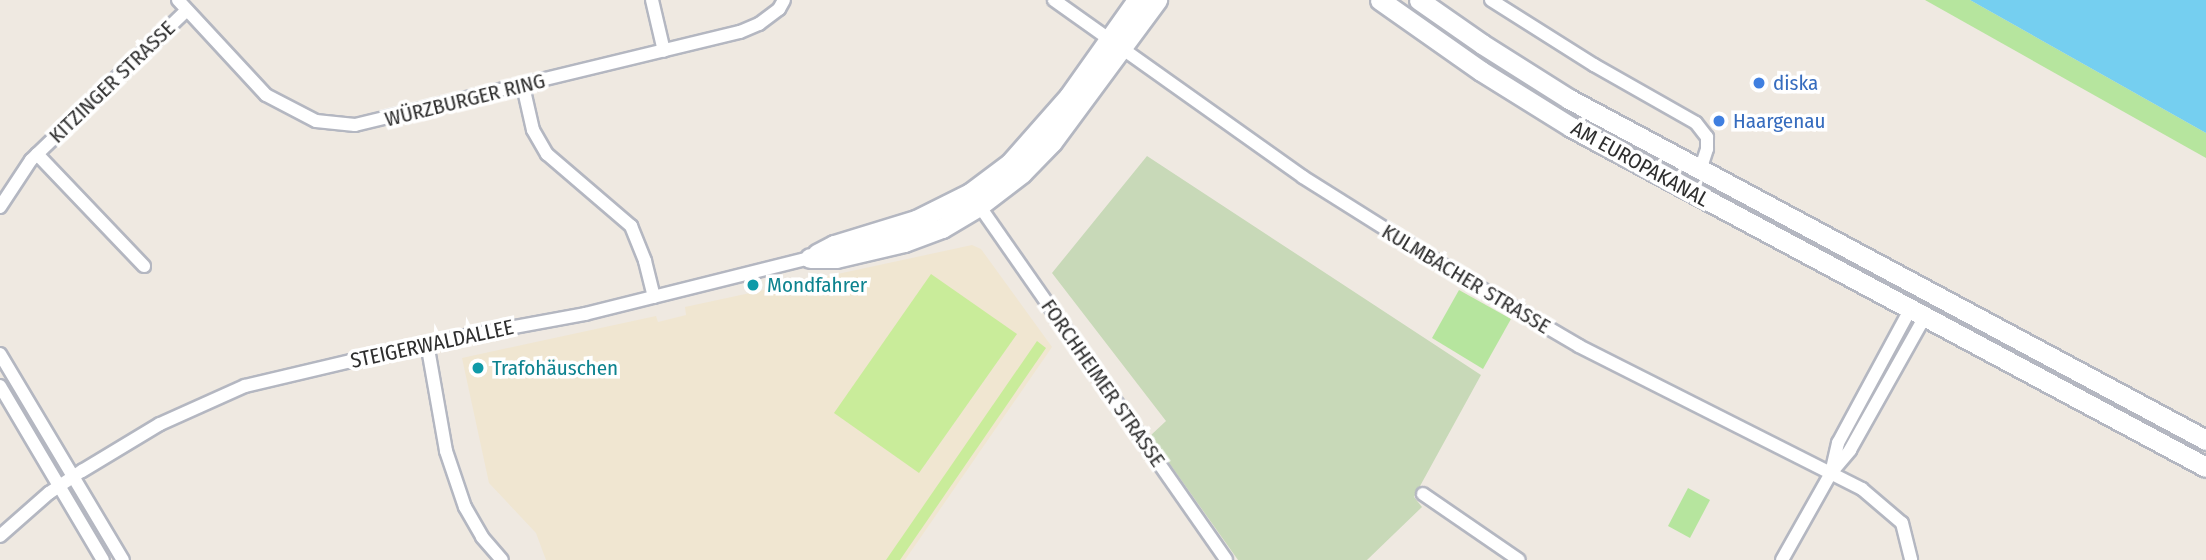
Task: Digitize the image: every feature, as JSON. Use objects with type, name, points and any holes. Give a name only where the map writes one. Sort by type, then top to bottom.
[{"type":"main road","name":"STEIGERWALDALLEE","points":[[810,258],[836,258],[904,242],[942,228],[974,200],[1022,173],[1052,142],[1116,45],[1137,0]]},
{"type":"main road","name":"STEIGERWALDALLEE","points":[[1116,45],[1157,0]]},
{"type":"main road","name":"AM EUROPAKANAL","points":[[1380,0],[1481,71],[1571,127],[2206,467]]},
{"type":"main road","name":"AM EUROPAKANAL","points":[[1419,0],[1569,99],[2206,440]]},
{"type":"main road","points":[[1917,314],[1929,293]]},
{"type":"street","points":[[652,0],[664,51]]},
{"type":"street","name":"WÜRZBURGER RING","points":[[182,5],[267,95],[316,121],[365,124],[740,32],[759,24],[779,9],[784,0]]},
{"type":"street","name":"KULMBACHER STRASSE","points":[[1054,0],[1373,223],[1523,314],[1592,353],[1863,489],[1902,523],[1911,560]]},
{"type":"street","name":"AM EUROPAKANAL","points":[[1491,0],[1582,58],[1696,123],[1707,136],[1707,149],[1700,171]]},
{"type":"street","name":"KITZINGER STRASSE","points":[[0,207],[37,154],[182,5]]},
{"type":"street","points":[[523,86],[533,130],[547,154],[631,226],[645,261],[654,297]]},
{"type":"street","name":"KITZINGER STRASSE","points":[[37,154],[144,266]]},
{"type":"street","name":"FORCHHEIMER STRASSE","points":[[974,200],[1226,560]]},
{"type":"street","name":"STEIGERWALDALLEE","points":[[0,536],[59,486],[160,424],[245,386],[427,344],[654,297],[810,258]]},
{"type":"street","points":[[1782,560],[1831,472],[1850,450],[1917,314]]},
{"type":"street","points":[[427,344],[446,451],[465,507],[482,537],[502,560]]},
{"type":"street","points":[[0,354],[123,560]]},
{"type":"street","points":[[0,386],[103,560]]},
{"type":"street","points":[[1423,494],[1519,560]]},
{"type":"shaded area","points":[[972,245],[981,249],[1052,347],[905,560],[546,560],[536,533],[489,483],[462,358],[656,316],[658,322],[686,315],[685,307]]},
{"type":"green space","points":[[1925,0],[1970,0],[2206,133],[2206,158]]},
{"type":"green space","points":[[1147,156],[1481,375],[1414,497],[1422,507],[1367,560],[1238,560],[1150,436],[1166,421],[1052,273]]},
{"type":"green space","points":[[931,274],[1017,334],[919,473],[834,413]]},
{"type":"green space","points":[[1459,290],[1511,319],[1483,369],[1432,338]]},
{"type":"green space","points":[[1037,341],[1046,348],[900,560],[886,560]]},
{"type":"green space","points":[[1688,488],[1710,500],[1690,538],[1668,526]]},
{"type":"water","points":[[1970,0],[2206,0],[2206,133]]},
{"type":"place","name":"diska","points":[[1759,83]]},
{"type":"place","name":"Haargenau","points":[[1719,121]]},
{"type":"place","name":"Mondfahrer","points":[[753,285]]},
{"type":"place","name":"Trafohäuschen","points":[[478,368]]}]
